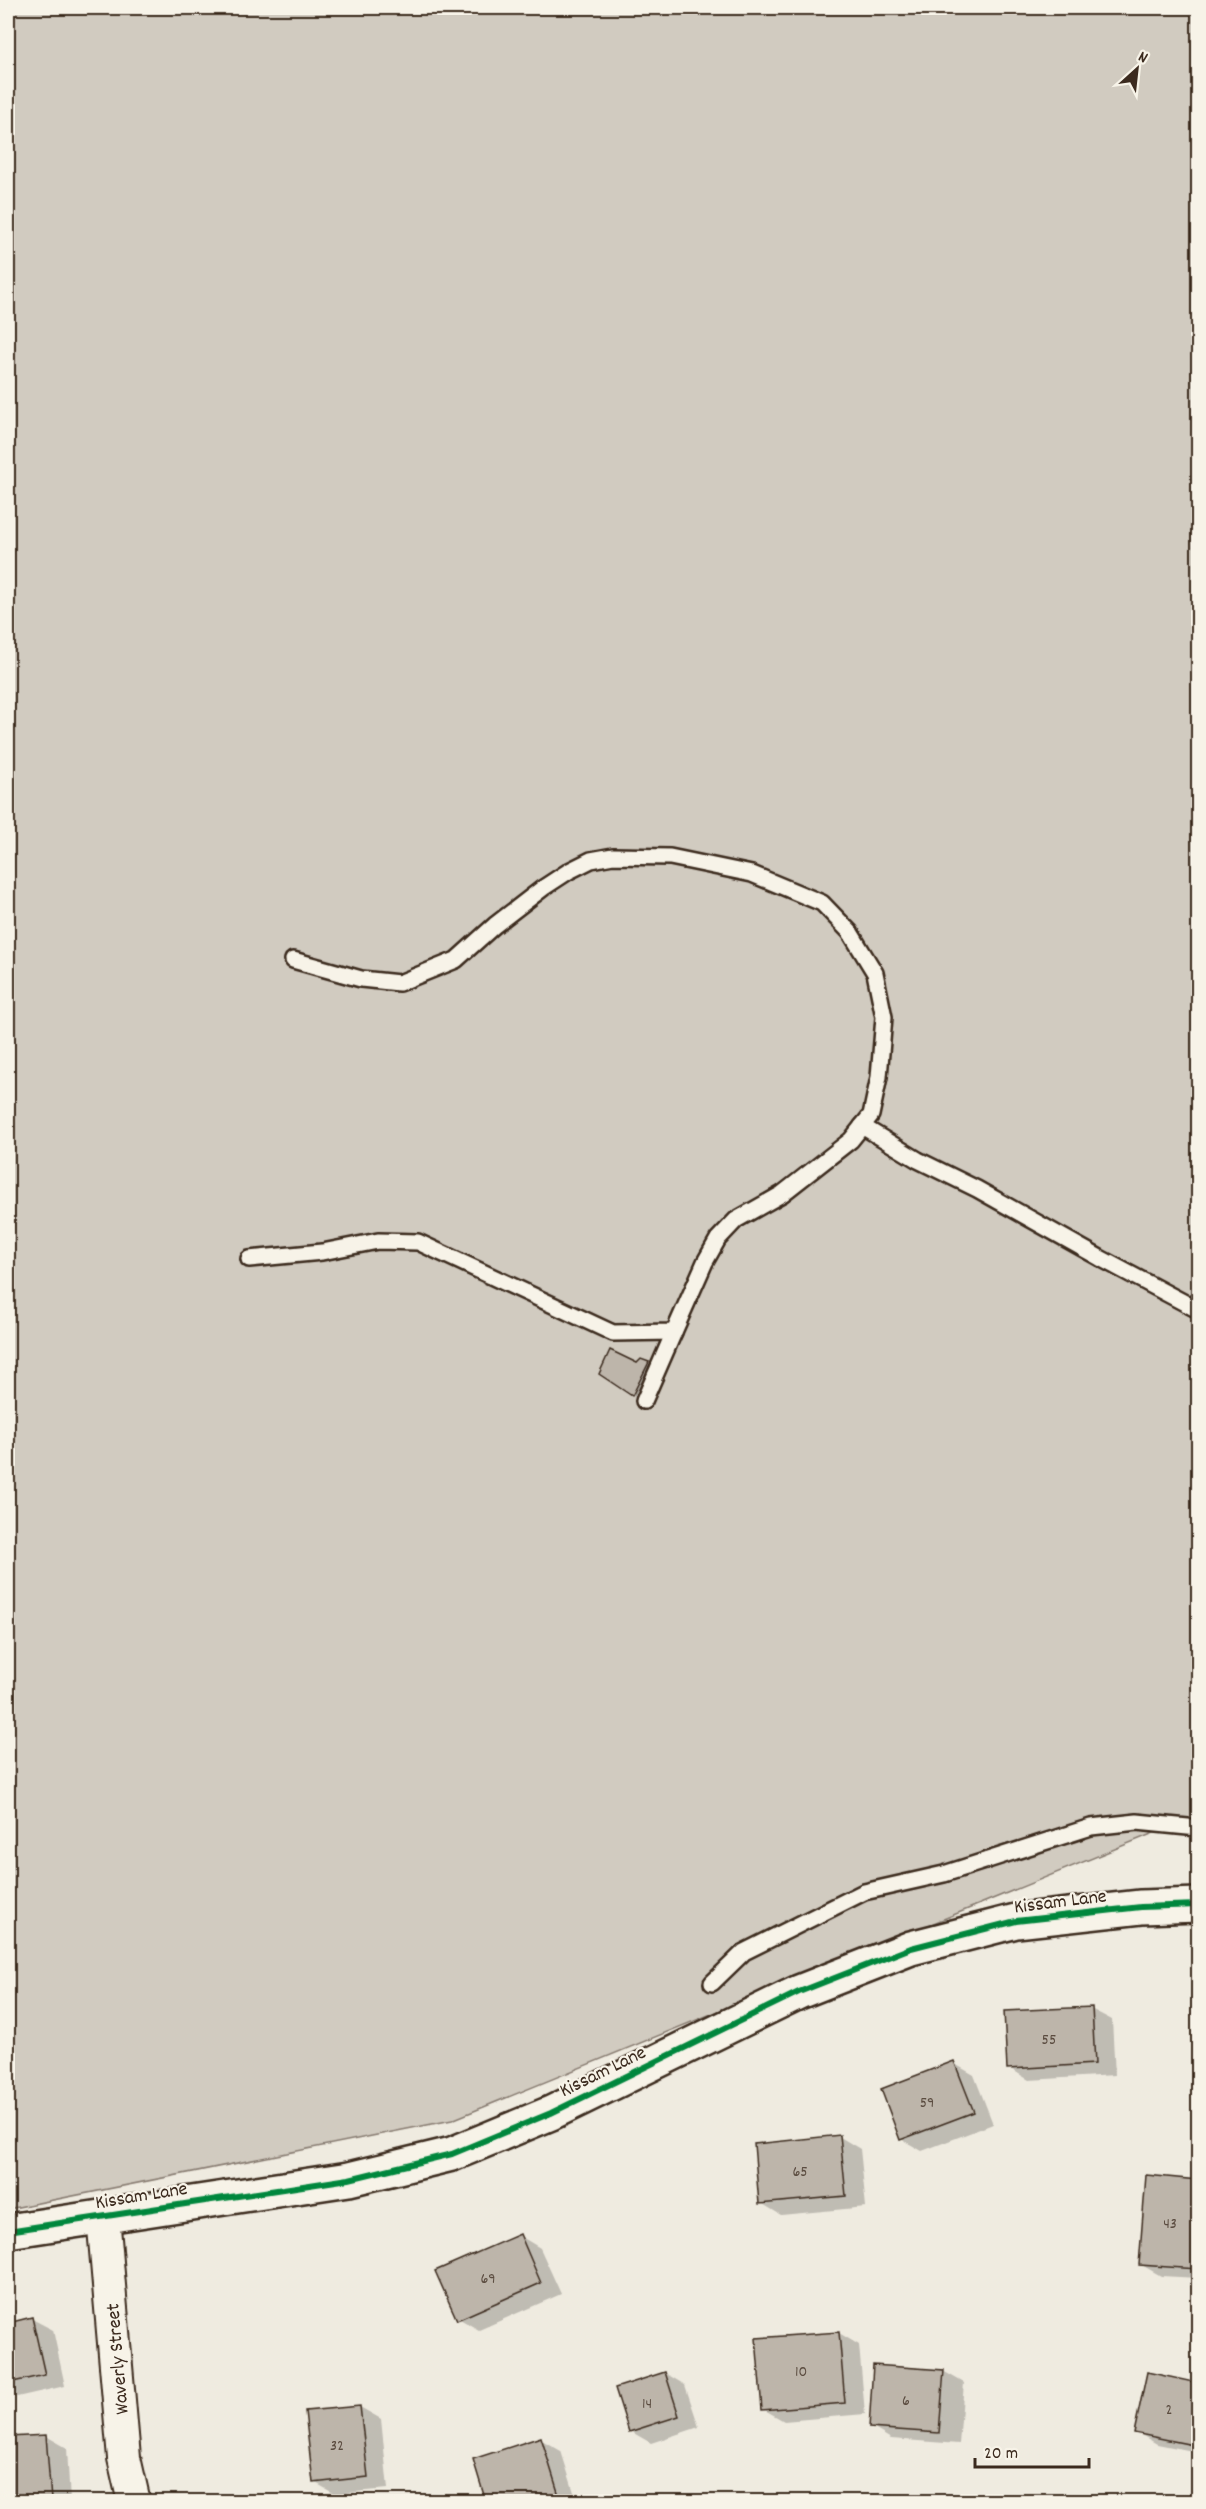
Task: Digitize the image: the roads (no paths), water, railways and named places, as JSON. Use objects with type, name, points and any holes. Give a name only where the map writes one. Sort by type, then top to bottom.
[{"type":"street","name":"Kissam Lane","points":[[8,2231],[349,2179],[452,2154],[551,2113],[799,1992],[911,1948],[1016,1920],[1140,1907],[1198,1905]]},
{"type":"street","name":"Waverly Street","points":[[103,2216],[124,2458],[134,2502]]},
{"type":"lane","points":[[293,960],[361,979],[399,983],[456,960],[543,888],[591,860],[614,856],[670,857],[752,874],[822,903],[850,932],[875,973],[884,1017],[879,1077],[871,1115],[851,1140],[782,1194],[736,1220],[718,1239],[705,1262],[644,1401]]},
{"type":"lane","points":[[862,1126],[918,1160],[977,1189],[1198,1310]]},
{"type":"lane","points":[[249,1259],[322,1252],[378,1240],[418,1242],[613,1333],[674,1332]]},
{"type":"lane","points":[[712,1983],[744,1952],[864,1892],[944,1874],[1091,1827],[1137,1822],[1198,1828]]}]
